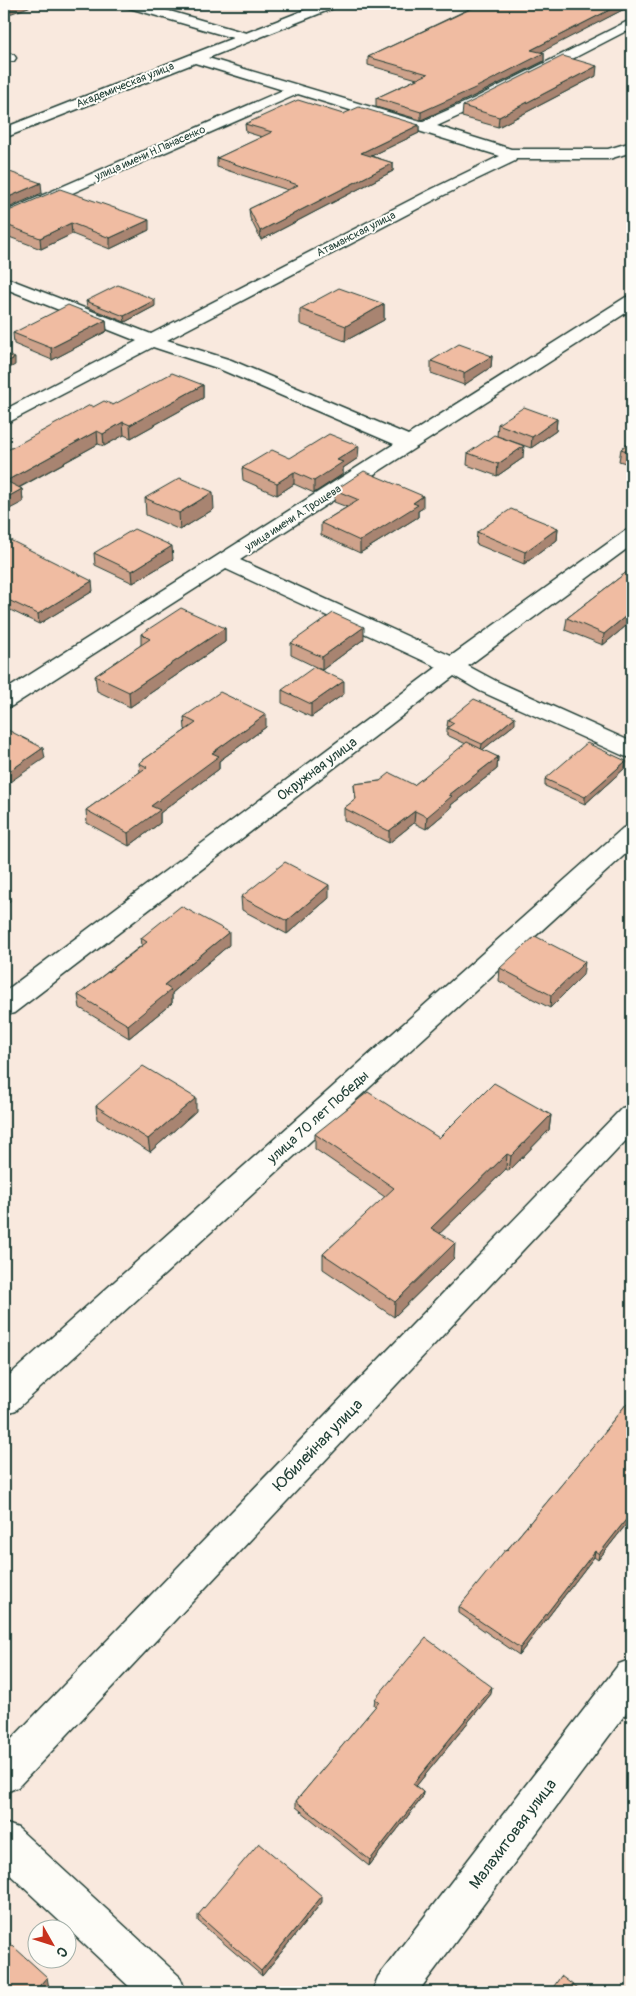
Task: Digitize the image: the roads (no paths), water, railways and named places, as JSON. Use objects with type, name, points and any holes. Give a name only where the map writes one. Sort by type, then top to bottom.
[{"type":"street","points":[[132,4],[246,37]]},
{"type":"street","name":"Академическая улица","points":[[4,133],[331,4]]},
{"type":"street","points":[[422,127],[478,102],[632,23]]},
{"type":"street","points":[[194,58],[509,154],[608,154],[632,147]]},
{"type":"street","name":"улица имени Н.Панасенко","points":[[4,218],[297,89]]},
{"type":"street","name":"Атаманская улица","points":[[4,417],[436,193],[502,163],[509,158],[509,154]]},
{"type":"street","points":[[4,282],[150,340],[224,364],[410,443]]},
{"type":"street","name":"улица имени А.Трощева","points":[[4,701],[632,301]]},
{"type":"street","name":"Окружная улица","points":[[4,1006],[453,666],[632,534]]},
{"type":"street","points":[[225,561],[432,655],[488,686],[632,751]]},
{"type":"street","name":"улица 70 лет Победы","points":[[4,1400],[632,834]]},
{"type":"street","name":"Юбилейная улица","points":[[4,1774],[632,1116]]},
{"type":"street","name":"Малахитовая улица","points":[[393,1992],[632,1676]]},
{"type":"street","points":[[4,1842],[165,1992]]}]
